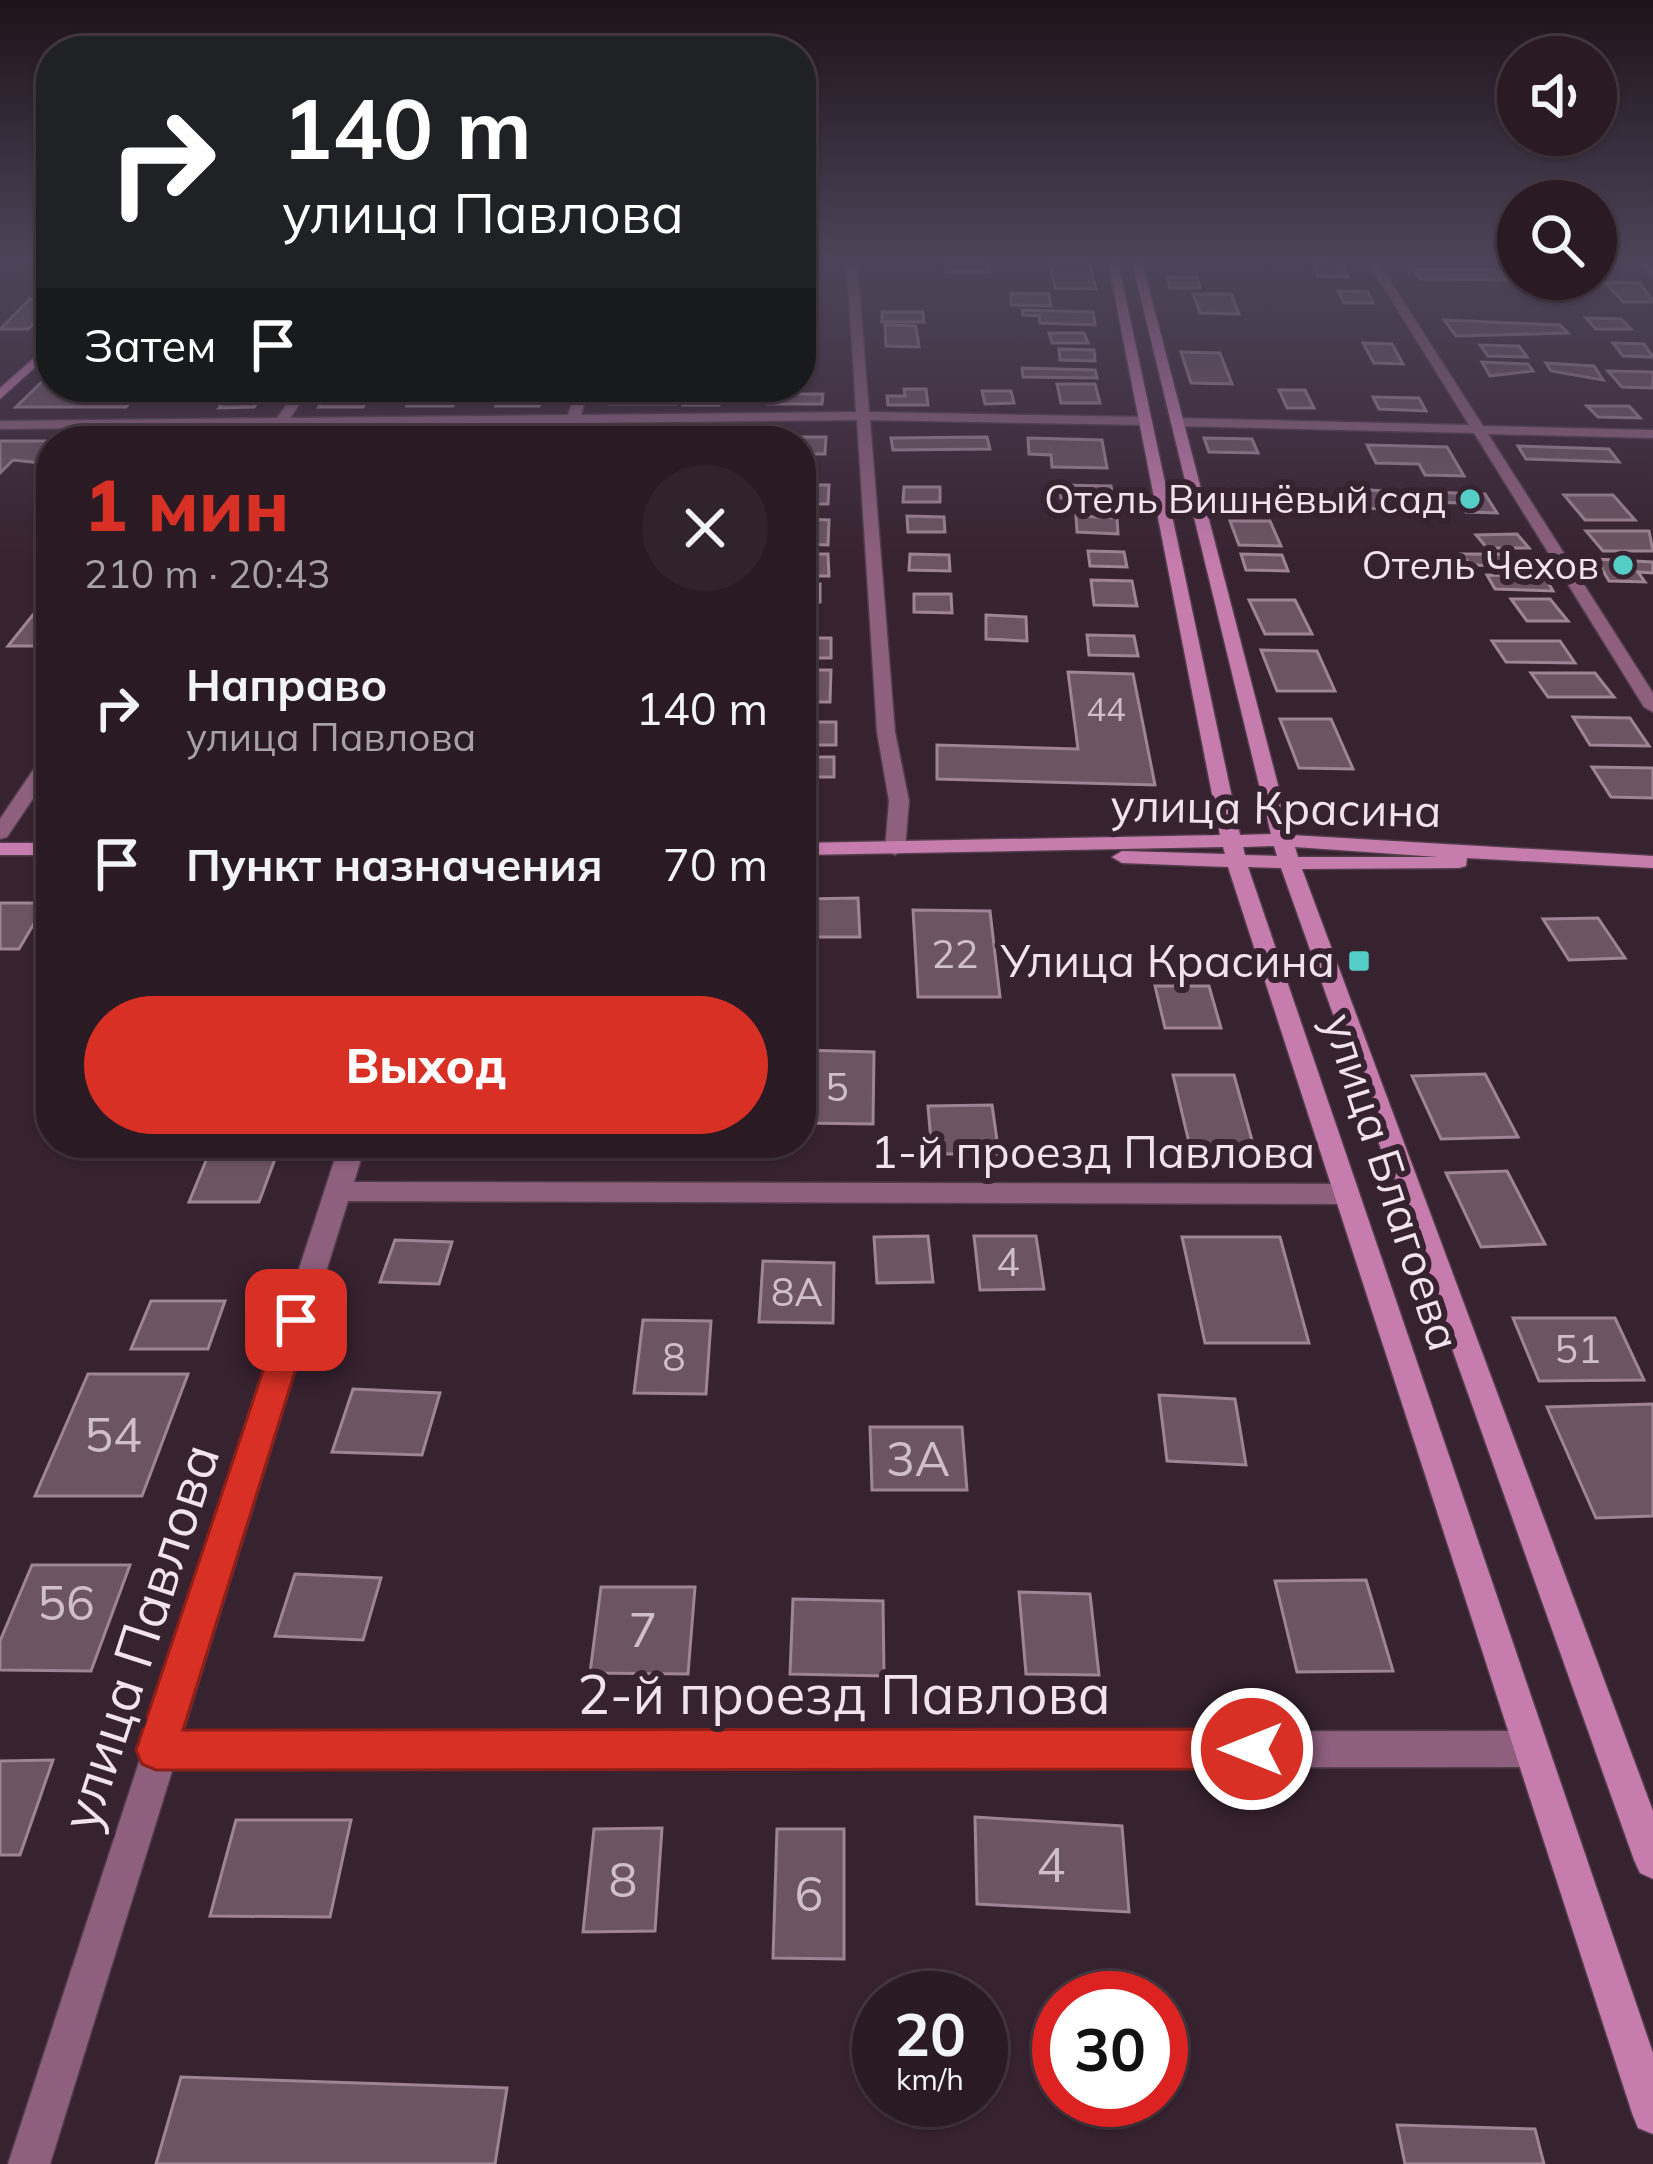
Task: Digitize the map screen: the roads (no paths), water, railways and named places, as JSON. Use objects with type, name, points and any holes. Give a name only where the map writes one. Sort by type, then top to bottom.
[{"type":"main road","points":[[0,394],[34,363]]},
{"type":"main road","name":"улица Благоева","points":[[1134,363],[1234,851],[1653,2113]]},
{"type":"main road","name":"улица Благоева","points":[[1161,363],[1286,852],[1653,1860]]},
{"type":"main road","points":[[1145,415],[1177,428]]},
{"type":"main road","points":[[0,849],[36,848]]},
{"type":"main road","name":"улица Красина","points":[[816,849],[1234,851],[1653,862]]},
{"type":"street","points":[[859,363],[886,731],[899,801],[895,849]]},
{"type":"street","points":[[1436,363],[1653,706]]},
{"type":"street","points":[[278,426],[294,402]]},
{"type":"street","points":[[572,426],[579,402]]},
{"type":"street","points":[[0,425],[1145,415]]},
{"type":"street","points":[[1177,428],[1653,434]]},
{"type":"street","points":[[0,833],[36,780]]},
{"type":"street","name":"улица Павлова","points":[[29,2164],[156,1750],[348,1158]]},
{"type":"street","name":"1-й проезд Павлова","points":[[337,1192],[1346,1194]]},
{"type":"street","name":"2-й проезд Павлова","points":[[156,1750],[1531,1749]]},
{"type":"place","name":"Отель Вишнёвый сад","points":[[1470,499]]},
{"type":"place","name":"Отель Чехов","points":[[1623,565]]},
{"type":"place","name":"Улица Красина","points":[[1359,961]]}]
